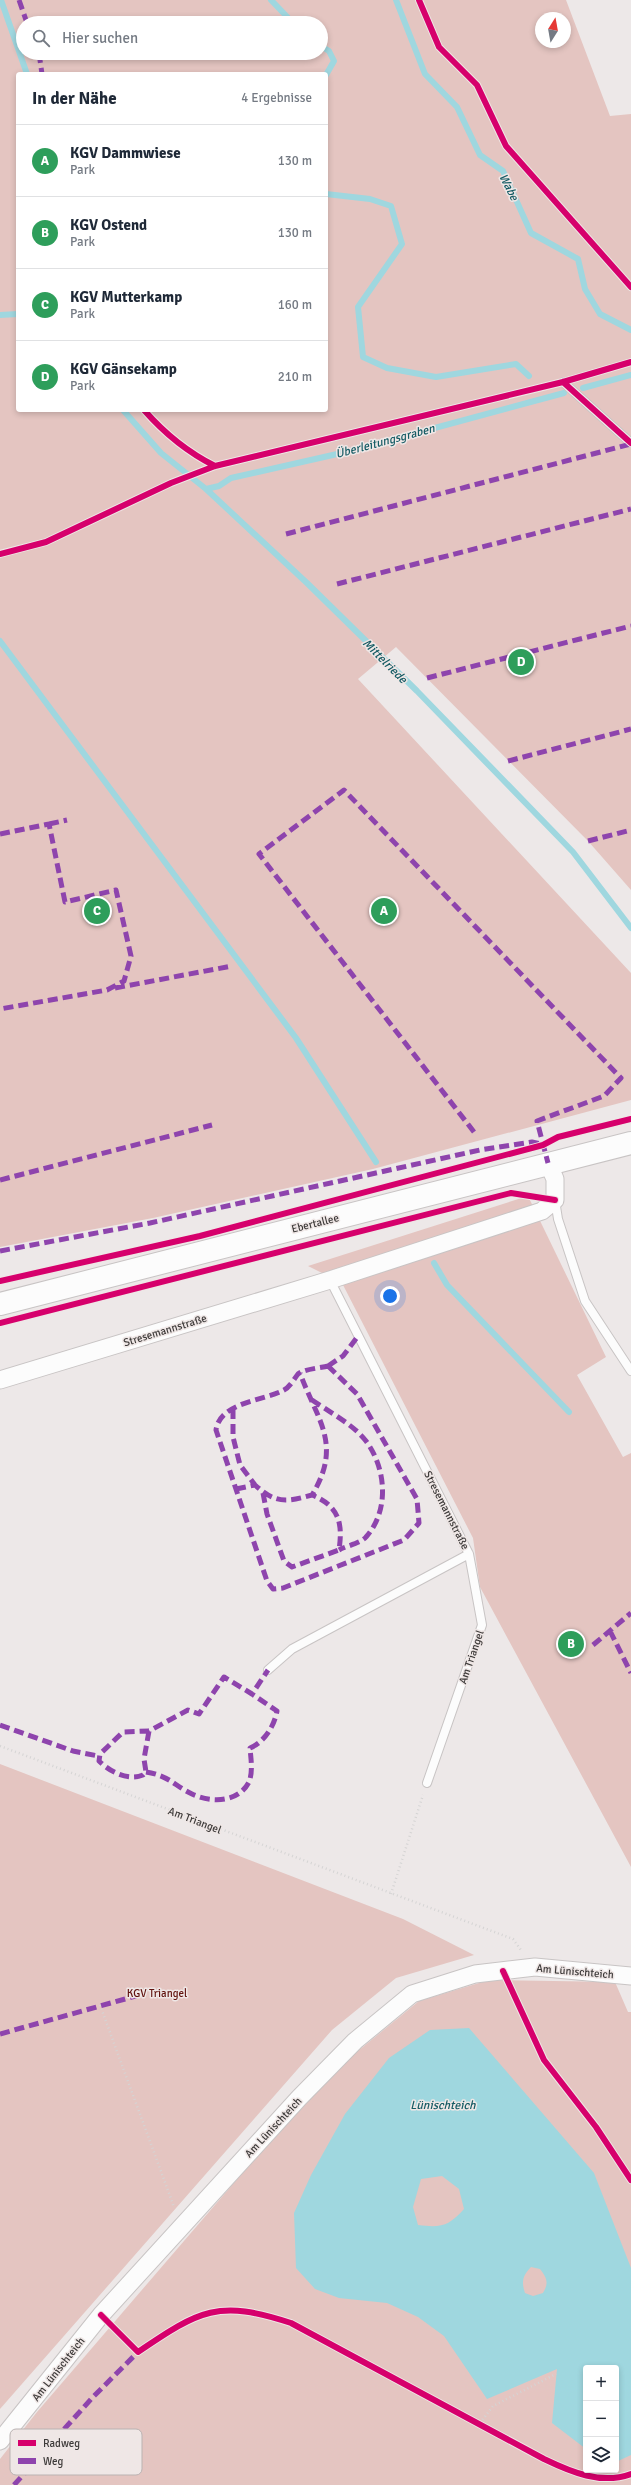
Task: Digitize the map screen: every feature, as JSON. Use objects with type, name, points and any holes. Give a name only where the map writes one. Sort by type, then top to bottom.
[{"type":"main road","name":"Ebertallee","points":[[0,1304],[631,1142]]},
{"type":"street","points":[[548,1163],[555,1179],[555,1200]]},
{"type":"street","name":"Stresemannstraße","points":[[0,1380],[330,1280],[542,1210],[555,1200]]},
{"type":"street","name":"Am Lünischteich","points":[[0,2441],[101,2315],[182,2225],[355,2041],[412,1994],[475,1974],[535,1967],[631,1976]]},
{"type":"lane","points":[[563,382],[631,443]]},
{"type":"lane","points":[[555,1200],[558,1218],[585,1301],[631,1371]]},
{"type":"lane","name":"Stresemannstraße","points":[[268,1670],[292,1649],[469,1554],[330,1280]]},
{"type":"lane","name":"Am Triangel","points":[[427,1783],[482,1625],[469,1554]]},
{"type":"path","points":[[391,1894],[427,1783]]},
{"type":"path","points":[[503,1971],[544,2060],[596,2127],[631,2180]]},
{"type":"path","points":[[100,2005],[182,2225]]},
{"type":"path","points":[[480,2424],[493,2406],[556,2374]]},
{"type":"green space","points":[[0,0],[566,0],[571,12],[535,12],[535,48],[571,48],[571,13],[610,116],[631,114],[631,890],[588,841],[396,647],[358,679],[631,973],[631,1100],[373,1169],[153,1218],[0,1247]]},
{"type":"green space","points":[[528,1196],[606,1357],[577,1375],[623,1457],[631,1453],[631,1867],[480,1587],[473,1538],[342,1283],[308,1266]]},
{"type":"green space","name":"KGV Triangel","points":[[0,1764],[403,1919],[474,1955],[396,1978],[332,2030],[0,2409]]},
{"type":"green space","points":[[489,1980],[615,1982],[628,2012],[631,2012],[631,2485],[0,2485],[0,2459],[10,2446],[10,2475],[142,2475],[142,2429],[24,2429],[257,2156],[347,2060],[419,2001]]},
{"type":"water","name":"Lünischteich","points":[[469,2028],[594,2173],[631,2268],[631,2455],[619,2461],[619,2365],[583,2365],[583,2447],[552,2423],[557,2369],[487,2399],[444,2336],[418,2317],[387,2303],[339,2298],[315,2289],[296,2268],[294,2213],[311,2175],[345,2114],[389,2058],[430,2030]],"holes":[[[442,2176],[459,2189],[464,2209],[459,2215],[449,2222],[439,2226],[418,2225],[413,2207],[421,2179]],[[531,2267],[540,2269],[547,2283],[543,2293],[533,2296],[525,2293],[523,2282],[526,2273]]]},
{"type":"waterway","name":"Mittelriede","points":[[1,0],[16,43]]},
{"type":"waterway","points":[[271,0],[286,16]]},
{"type":"waterway","name":"Wabe","points":[[396,0],[425,74],[457,107],[480,155],[503,171],[531,233],[578,259],[585,289],[600,314],[631,330]]},
{"type":"waterway","points":[[328,50],[334,61],[328,72]]},
{"type":"waterway","name":"Mittelriede","points":[[22,60],[26,72]]},
{"type":"waterway","points":[[328,194],[370,199],[391,206],[402,244],[358,307],[363,357],[387,368],[436,377],[516,364],[529,376]]},
{"type":"waterway","points":[[0,315],[16,314]]},
{"type":"waterway","name":"Überleitungsgraben","points":[[583,388],[631,375]]},
{"type":"waterway","name":"Überleitungsgraben","points":[[206,489],[219,486],[231,478],[346,452],[564,393]]},
{"type":"waterway","name":"Mittelriede","points":[[125,412],[161,453],[206,489],[307,583],[417,691],[573,852],[631,928]]},
{"type":"waterway","points":[[0,641],[296,1038],[376,1162]]},
{"type":"waterway","points":[[434,1263],[447,1285],[569,1412]]},
{"type":"marked path","points":[[19,0],[25,16]]},
{"type":"marked path","points":[[40,60],[42,72]]},
{"type":"marked path","points":[[286,534],[631,444]]},
{"type":"marked path","points":[[337,584],[631,509]]},
{"type":"marked path","points":[[427,678],[631,626]]},
{"type":"marked path","points":[[508,761],[631,729]]},
{"type":"marked path","points":[[474,1132],[259,854],[344,790],[621,1078],[604,1096],[537,1121],[548,1163]]},
{"type":"marked path","points":[[49,824],[67,820]]},
{"type":"marked path","points":[[0,834],[49,824],[65,902],[116,890],[131,956],[124,981],[107,990],[0,1009]]},
{"type":"marked path","points":[[588,841],[631,830]]},
{"type":"marked path","points":[[115,988],[232,966]]},
{"type":"marked path","points":[[0,1180],[212,1125]]},
{"type":"marked path","points":[[0,1251],[150,1223],[480,1150],[532,1142],[541,1144]]},
{"type":"marked path","points":[[328,1366],[343,1356],[358,1336]]},
{"type":"marked path","points":[[328,1366],[357,1394],[417,1499],[419,1523],[404,1540],[283,1588],[273,1589],[267,1581],[216,1430],[219,1421],[225,1413],[244,1404],[284,1390],[301,1372],[328,1366]]},
{"type":"marked path","points":[[236,1489],[255,1485],[269,1496],[282,1500],[312,1495],[321,1477],[326,1461],[326,1446],[324,1432],[300,1373]]},
{"type":"marked path","points":[[312,1400],[348,1424],[361,1435],[373,1452],[381,1476],[382,1502],[374,1526],[364,1539],[339,1550]]},
{"type":"marked path","points":[[233,1409],[233,1437],[240,1465],[255,1485]]},
{"type":"marked path","points":[[263,1493],[267,1514],[284,1561],[292,1567],[339,1550],[340,1532],[337,1516],[328,1504],[312,1495]]},
{"type":"marked path","points":[[593,1645],[631,1613]]},
{"type":"marked path","points":[[610,1631],[631,1673]]},
{"type":"marked path","points":[[149,1731],[144,1759],[146,1772],[143,1775],[137,1777],[125,1776],[108,1769],[99,1761],[100,1754],[123,1732],[149,1731],[188,1710],[199,1714],[224,1677],[252,1694],[268,1670]]},
{"type":"marked path","points":[[146,1772],[166,1778],[186,1791],[207,1799],[224,1799],[238,1794],[249,1782],[251,1774],[250,1748],[260,1742],[268,1733],[276,1717],[277,1711],[252,1694]]},
{"type":"marked path","points":[[0,1725],[73,1751],[98,1756]]},
{"type":"marked path","points":[[0,2034],[143,1994]]},
{"type":"marked path","points":[[64,2429],[93,2397],[138,2352]]},
{"type":"marked path","points":[[14,2485],[23,2475]]},
{"type":"cycle path","points":[[419,0],[439,47],[477,85],[506,146],[631,287]]},
{"type":"cycle path","points":[[0,554],[46,542],[171,483],[215,466],[563,382],[631,362]]},
{"type":"cycle path","points":[[563,382],[631,443]]},
{"type":"cycle path","points":[[146,412],[177,442],[195,455],[215,466]]},
{"type":"cycle path","points":[[0,1281],[200,1236],[543,1145],[558,1137],[631,1119]]},
{"type":"cycle path","points":[[0,1323],[511,1193],[555,1200]]},
{"type":"cycle path","points":[[503,1971],[544,2060],[596,2127],[631,2180]]},
{"type":"cycle path","points":[[101,2315],[138,2352],[178,2326],[194,2318],[210,2313],[227,2311],[245,2312],[291,2323],[554,2464],[586,2476],[597,2478],[620,2477],[631,2474]]},
{"type":"place","name":"KGV Gänsekamp","points":[[521,662]]},
{"type":"place","name":"KGV Mutterkamp","points":[[97,911]]},
{"type":"place","name":"KGV Dammwiese","points":[[384,911]]},
{"type":"place","name":"KGV Ostend","points":[[571,1644]]}]
